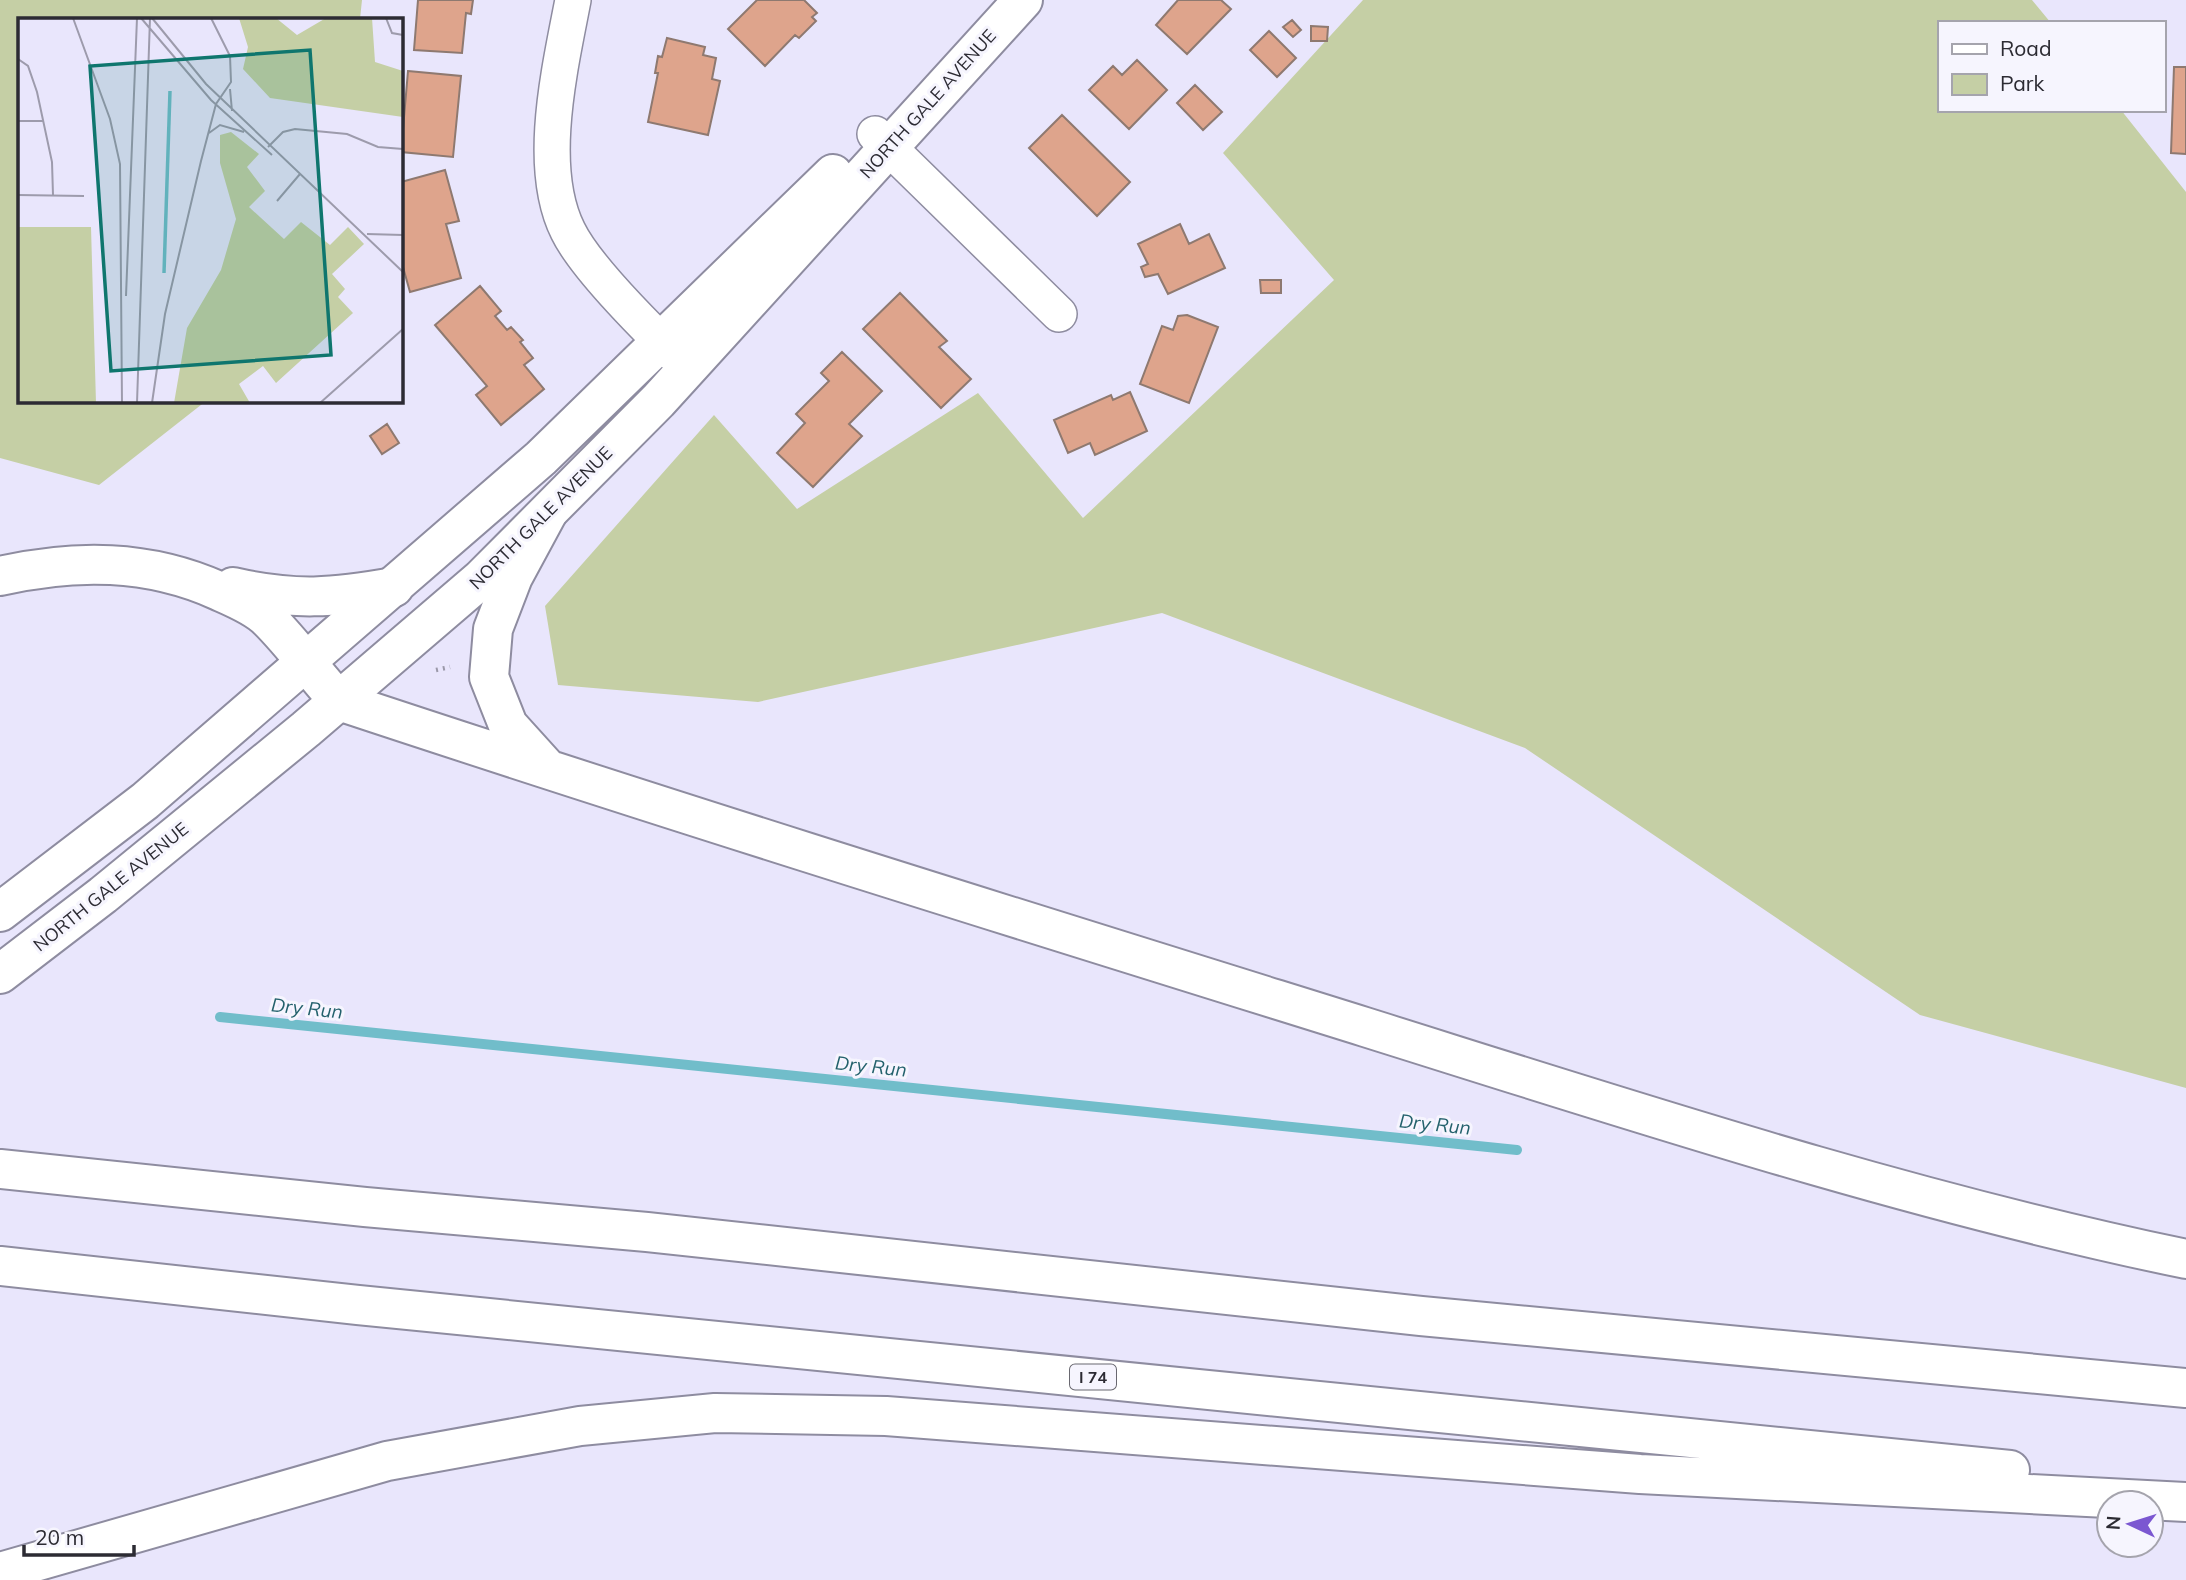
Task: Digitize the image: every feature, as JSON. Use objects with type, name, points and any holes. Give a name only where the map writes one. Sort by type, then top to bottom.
[{"type":"main road","name":"NORTH GALE AVENUE","points":[[0,974],[103,895],[339,701],[481,579],[688,368],[882,141],[1014,0]]},
{"type":"main road","name":"NORTH GALE AVENUE","points":[[0,912],[145,801],[541,458],[660,341],[882,141],[1023,0]]},
{"type":"main road","points":[[547,514],[513,577],[493,629],[489,677],[508,725],[547,769]]},
{"type":"main road","points":[[0,576],[32,569],[101,562],[123,564],[277,597],[340,597],[394,587]]},
{"type":"main road","points":[[190,578],[234,597],[268,618],[304,664],[339,701],[732,830],[1727,1140],[1971,1208],[2186,1259]]},
{"type":"main road","points":[[0,1169],[365,1207],[647,1231],[1421,1316],[2186,1388]]},
{"type":"main road","name":"I 74","points":[[0,1266],[372,1306],[2186,1486]]},
{"type":"main road","points":[[0,1572],[387,1461],[580,1426],[715,1413],[886,1416],[1613,1472],[2186,1502]]},
{"type":"street","points":[[573,0],[553,139],[556,195],[569,233],[596,269],[660,341],[688,368]]},
{"type":"street","points":[[882,141],[1059,314]]},
{"type":"green space","points":[[0,0],[362,0],[360,18],[18,18],[18,402],[205,402],[99,485],[0,458]]},
{"type":"green space","points":[[1363,0],[2032,0],[2049,21],[1938,21],[1938,112],[2123,112],[2186,192],[2186,1088],[1920,1015],[1525,748],[1162,613],[758,702],[558,685],[545,606],[714,415],[797,509],[978,393],[1083,518],[1334,280],[1223,153]]},
{"type":"building","points":[[418,0],[473,0],[471,14],[466,13],[462,53],[414,50]]},
{"type":"building","points":[[757,0],[804,0],[817,13],[812,17],[816,21],[799,38],[795,35],[765,66],[728,29]]},
{"type":"building","points":[[1178,0],[1221,0],[1231,9],[1187,54],[1156,25]]},
{"type":"building","points":[[1292,20],[1301,30],[1293,37],[1283,27]]},
{"type":"building","points":[[1311,26],[1328,27],[1327,41],[1311,41]]},
{"type":"building","points":[[1269,31],[1296,58],[1277,77],[1250,50]]},
{"type":"building","points":[[667,38],[705,47],[703,55],[716,58],[712,79],[720,81],[708,135],[648,122],[658,73],[655,73],[658,56],[662,57]]},
{"type":"building","points":[[1137,60],[1167,90],[1129,129],[1089,90],[1113,66],[1122,75]]},
{"type":"building","points":[[2174,67],[2186,67],[2186,154],[2171,153]]},
{"type":"building","points":[[408,71],[461,76],[453,157],[402,152]]},
{"type":"building","points":[[1195,85],[1222,112],[1203,130],[1177,103]]},
{"type":"building","points":[[1062,115],[1130,182],[1097,216],[1029,148]]},
{"type":"building","points":[[445,170],[459,221],[446,224],[461,278],[410,292],[402,264],[402,182]]},
{"type":"building","points":[[1180,224],[1189,244],[1209,234],[1225,268],[1168,294],[1158,274],[1145,277],[1141,267],[1148,264],[1138,244]]},
{"type":"building","points":[[1260,280],[1281,280],[1281,293],[1261,293]]},
{"type":"building","points":[[480,286],[501,311],[495,316],[507,330],[511,327],[523,340],[520,342],[533,358],[524,365],[544,389],[501,425],[476,395],[487,386],[435,325]]},
{"type":"building","points":[[900,293],[947,341],[939,347],[971,379],[941,408],[863,329]]},
{"type":"building","points":[[1187,315],[1218,327],[1189,403],[1140,384],[1162,326],[1173,330],[1178,316]]},
{"type":"building","points":[[842,352],[882,391],[849,424],[862,436],[813,487],[777,453],[805,423],[796,414],[829,381],[821,373]]},
{"type":"building","points":[[1130,392],[1147,431],[1095,455],[1090,443],[1068,453],[1054,420],[1111,395],[1113,400]]},
{"type":"building","points":[[387,424],[399,443],[382,454],[370,436]]},
{"type":"waterway","name":"Dry Run","points":[[220,1017],[1517,1150]]}]
